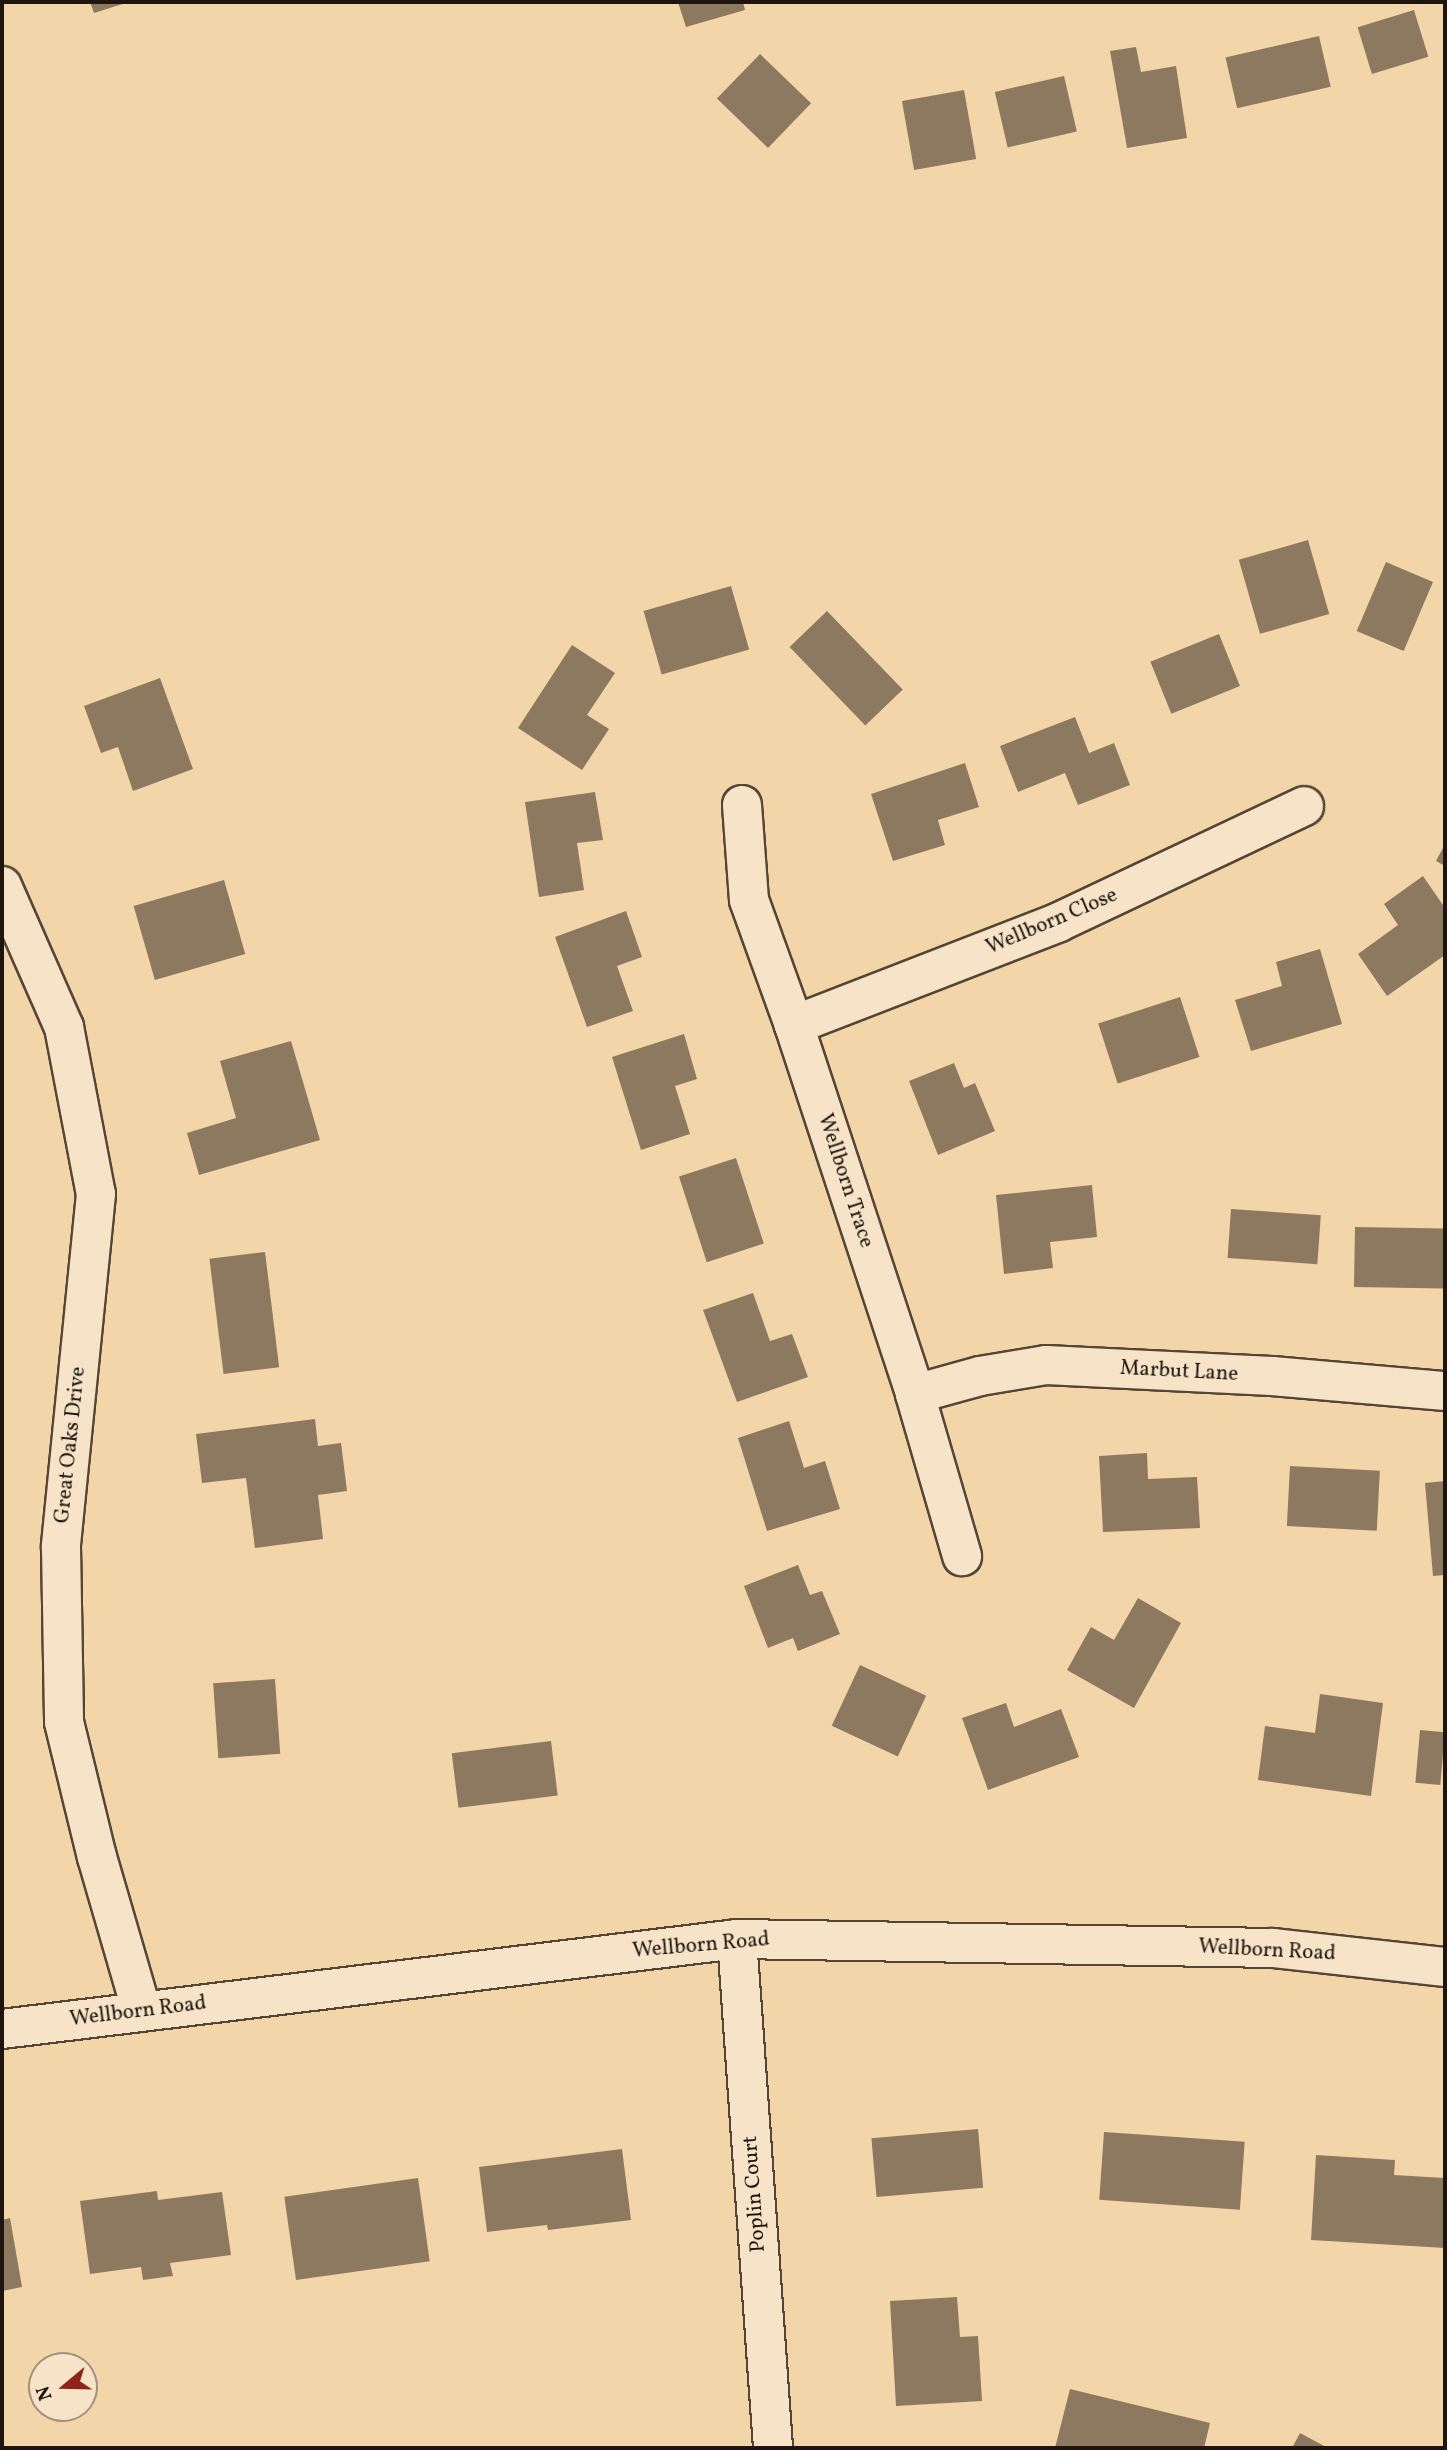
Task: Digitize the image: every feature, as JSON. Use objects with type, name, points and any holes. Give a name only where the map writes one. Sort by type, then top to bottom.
[{"type":"street","name":"Wellborn Trace","points":[[742,805],[749,900],[794,1025],[915,1394],[962,1556]]},
{"type":"street","name":"Wellborn Close","points":[[794,1025],[1059,922],[1304,806]]},
{"type":"street","name":"Great Oaks Drive","points":[[2,886],[64,1027],[96,1194],[61,1547],[64,1722],[97,1857],[142,2012]]},
{"type":"street","name":"Marbut Lane","points":[[915,1394],[979,1376],[1046,1365],[1272,1376],[1445,1391]]},
{"type":"street","name":"Wellborn Road","points":[[2,2029],[737,1939],[1273,1948],[1445,1967]]},
{"type":"street","name":"Poplin Court","points":[[737,1939],[773,2448]]},
{"type":"building","points":[[90,2],[129,2],[94,13]]},
{"type":"building","points":[[678,2],[743,2],[745,10],[686,27]]},
{"type":"building","points":[[1414,10],[1428,57],[1372,74],[1358,27]]},
{"type":"building","points":[[1319,36],[1331,87],[1237,108],[1225,58]]},
{"type":"building","points":[[1136,47],[1141,72],[1176,66],[1187,138],[1127,148],[1110,51]]},
{"type":"building","points":[[760,54],[811,103],[768,148],[717,99]]},
{"type":"building","points":[[1064,76],[1077,132],[1008,148],[995,92]]},
{"type":"building","points":[[964,90],[976,159],[914,170],[902,101]]},
{"type":"building","points":[[1308,540],[1329,614],[1260,634],[1239,560]]},
{"type":"building","points":[[1386,562],[1433,582],[1404,651],[1357,631]]},
{"type":"building","points":[[731,586],[749,649],[662,675],[644,611]]},
{"type":"building","points":[[827,611],[903,689],[865,726],[790,647]]},
{"type":"building","points":[[1219,634],[1240,686],[1171,714],[1150,662]]},
{"type":"building","points":[[572,645],[615,673],[587,715],[609,729],[582,770],[518,728]]},
{"type":"building","points":[[160,678],[193,769],[133,791],[118,747],[101,753],[84,706]]},
{"type":"building","points":[[1075,717],[1089,753],[1114,743],[1130,785],[1078,805],[1065,773],[1018,792],[1000,746]]},
{"type":"building","points":[[965,763],[979,807],[938,820],[945,845],[893,861],[871,794]]},
{"type":"building","points":[[595,792],[603,840],[577,843],[584,890],[539,897],[525,802]]},
{"type":"building","points":[[1445,844],[1445,866],[1436,861]]},
{"type":"building","points":[[1423,876],[1445,908],[1445,955],[1387,996],[1358,954],[1398,925],[1384,904]]},
{"type":"building","points":[[224,880],[245,954],[155,980],[134,906]]},
{"type":"building","points":[[626,911],[642,957],[617,966],[633,1011],[587,1027],[555,937]]},
{"type":"building","points":[[1320,949],[1342,1024],[1251,1051],[1235,1000],[1282,986],[1276,962]]},
{"type":"building","points":[[1180,997],[1199,1057],[1118,1083],[1098,1024]]},
{"type":"building","points":[[684,1034],[697,1079],[675,1086],[690,1134],[641,1150],[612,1057]]},
{"type":"building","points":[[291,1041],[320,1140],[199,1175],[187,1133],[236,1118],[220,1061]]},
{"type":"building","points":[[954,1063],[964,1088],[975,1083],[995,1131],[938,1155],[909,1081]]},
{"type":"building","points":[[736,1158],[764,1244],[707,1262],[679,1177]]},
{"type":"building","points":[[1092,1185],[1097,1237],[1050,1242],[1053,1268],[1004,1274],[996,1195]]},
{"type":"building","points":[[1231,1209],[1321,1215],[1317,1264],[1228,1258]]},
{"type":"building","points":[[1355,1227],[1445,1229],[1444,1289],[1354,1287]]},
{"type":"building","points":[[265,1252],[279,1367],[224,1374],[209,1259]]},
{"type":"building","points":[[753,1293],[770,1341],[792,1334],[808,1377],[737,1402],[703,1310]]},
{"type":"building","points":[[315,1419],[318,1446],[341,1443],[347,1491],[318,1495],[323,1539],[255,1548],[246,1478],[202,1483],[196,1434]]},
{"type":"building","points":[[789,1421],[804,1468],[825,1461],[840,1509],[767,1531],[738,1438]]},
{"type":"building","points":[[1147,1453],[1148,1479],[1197,1477],[1200,1528],[1103,1532],[1099,1456]]},
{"type":"building","points":[[1290,1466],[1380,1471],[1377,1531],[1287,1526]]},
{"type":"building","points":[[1445,1481],[1445,1575],[1433,1576],[1425,1483]]},
{"type":"building","points":[[798,1565],[810,1595],[822,1591],[840,1634],[798,1651],[793,1638],[768,1648],[744,1586]]},
{"type":"building","points":[[1138,1598],[1181,1623],[1134,1708],[1067,1670],[1091,1627],[1114,1640]]},
{"type":"building","points":[[860,1665],[926,1696],[898,1757],[832,1726]]},
{"type":"building","points":[[275,1679],[280,1754],[218,1758],[213,1683]]},
{"type":"building","points":[[1320,1694],[1383,1703],[1371,1796],[1258,1780],[1265,1726],[1315,1733]]},
{"type":"building","points":[[1006,1703],[1014,1727],[1061,1709],[1079,1757],[988,1790],[962,1718]]},
{"type":"building","points":[[1420,1730],[1445,1732],[1440,1785],[1415,1783]]},
{"type":"building","points":[[551,1741],[558,1796],[458,1808],[452,1753]]},
{"type":"building","points":[[978,2129],[983,2188],[877,2197],[871,2138]]},
{"type":"building","points":[[1104,2132],[1245,2142],[1240,2210],[1099,2200]]},
{"type":"building","points":[[622,2149],[631,2220],[548,2230],[547,2225],[487,2232],[479,2167]]},
{"type":"building","points":[[1316,2155],[1395,2160],[1394,2175],[1445,2178],[1445,2248],[1311,2240]]},
{"type":"building","points":[[418,2178],[430,2261],[296,2280],[284,2197]]},
{"type":"building","points":[[157,2191],[158,2200],[222,2192],[231,2255],[170,2263],[173,2276],[143,2280],[141,2267],[90,2274],[80,2201]]},
{"type":"building","points":[[10,2218],[22,2287],[2,2291],[2,2220]]},
{"type":"building","points":[[957,2297],[960,2337],[978,2336],[982,2401],[896,2406],[890,2301]]},
{"type":"building","points":[[1070,2389],[1210,2423],[1204,2448],[1055,2448]]},
{"type":"building","points":[[1300,2433],[1328,2448],[1292,2448]]}]
